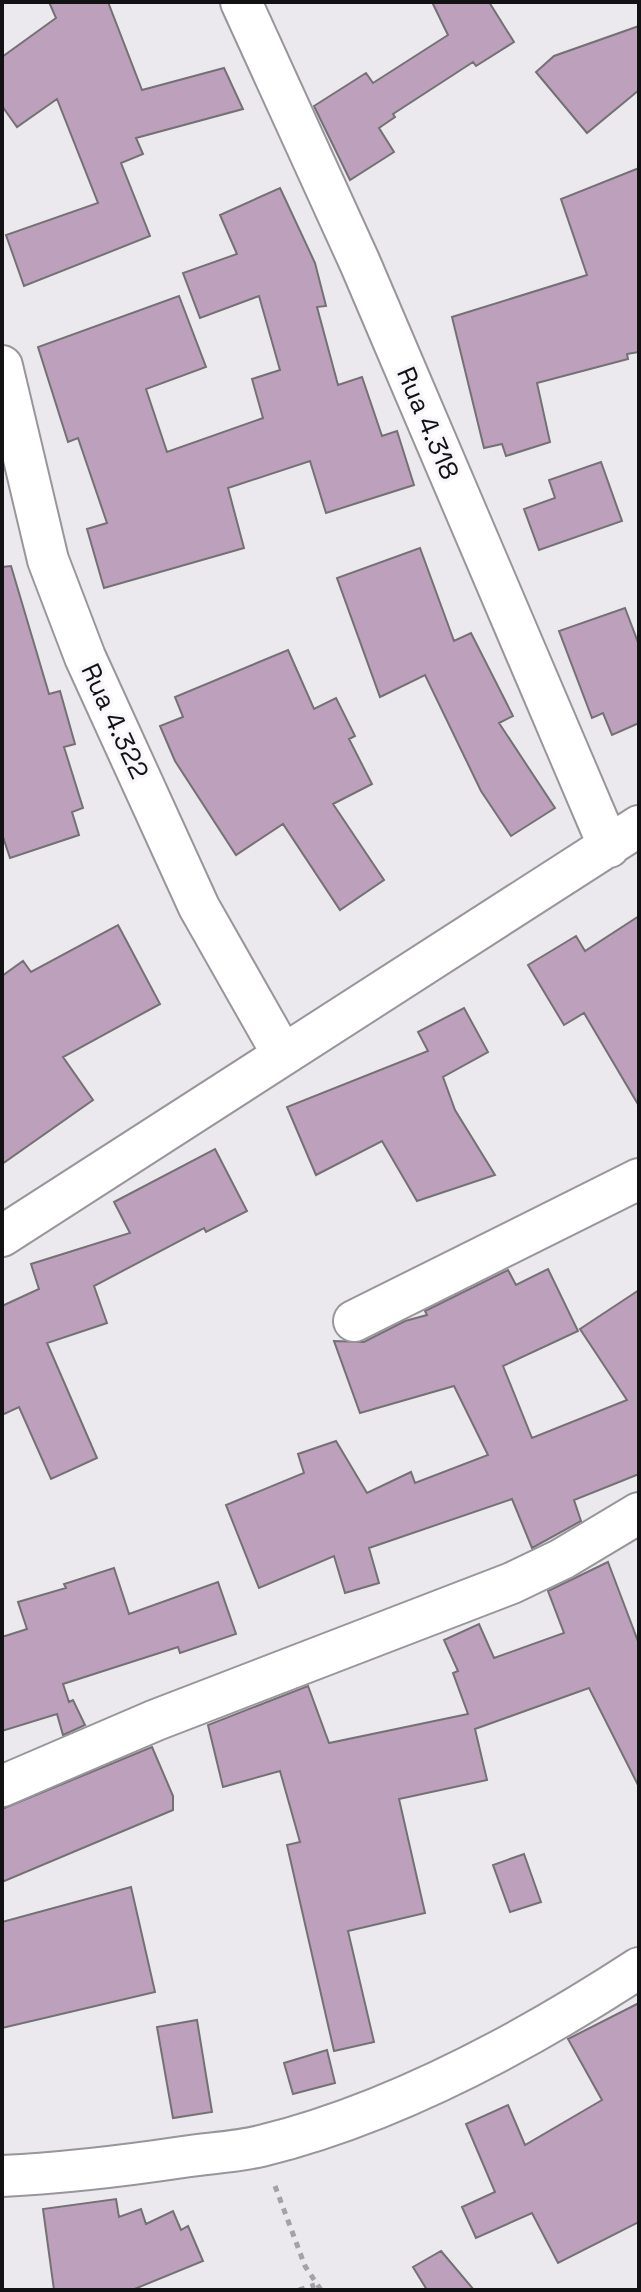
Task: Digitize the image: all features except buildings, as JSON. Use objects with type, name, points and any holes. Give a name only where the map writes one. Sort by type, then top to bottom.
[{"type":"street","name":"Rua 4.318","points":[[241,2],[624,837]]},
{"type":"street","name":"Rua 4.322","points":[[2,366],[48,560],[85,657],[199,907],[283,1055]]},
{"type":"street","points":[[2,1236],[624,837]]},
{"type":"street","points":[[354,1321],[639,1179]]},
{"type":"street","points":[[2,1786],[156,1720],[512,1583],[562,1559],[639,1513]]},
{"type":"street","points":[[2,2176],[76,2172],[260,2146],[324,2126],[437,2082],[522,2039],[639,1968]]},
{"type":"path","points":[[260,2146],[315,2285],[321,2290]]},
{"type":"path","points":[[299,2290],[315,2285]]}]
